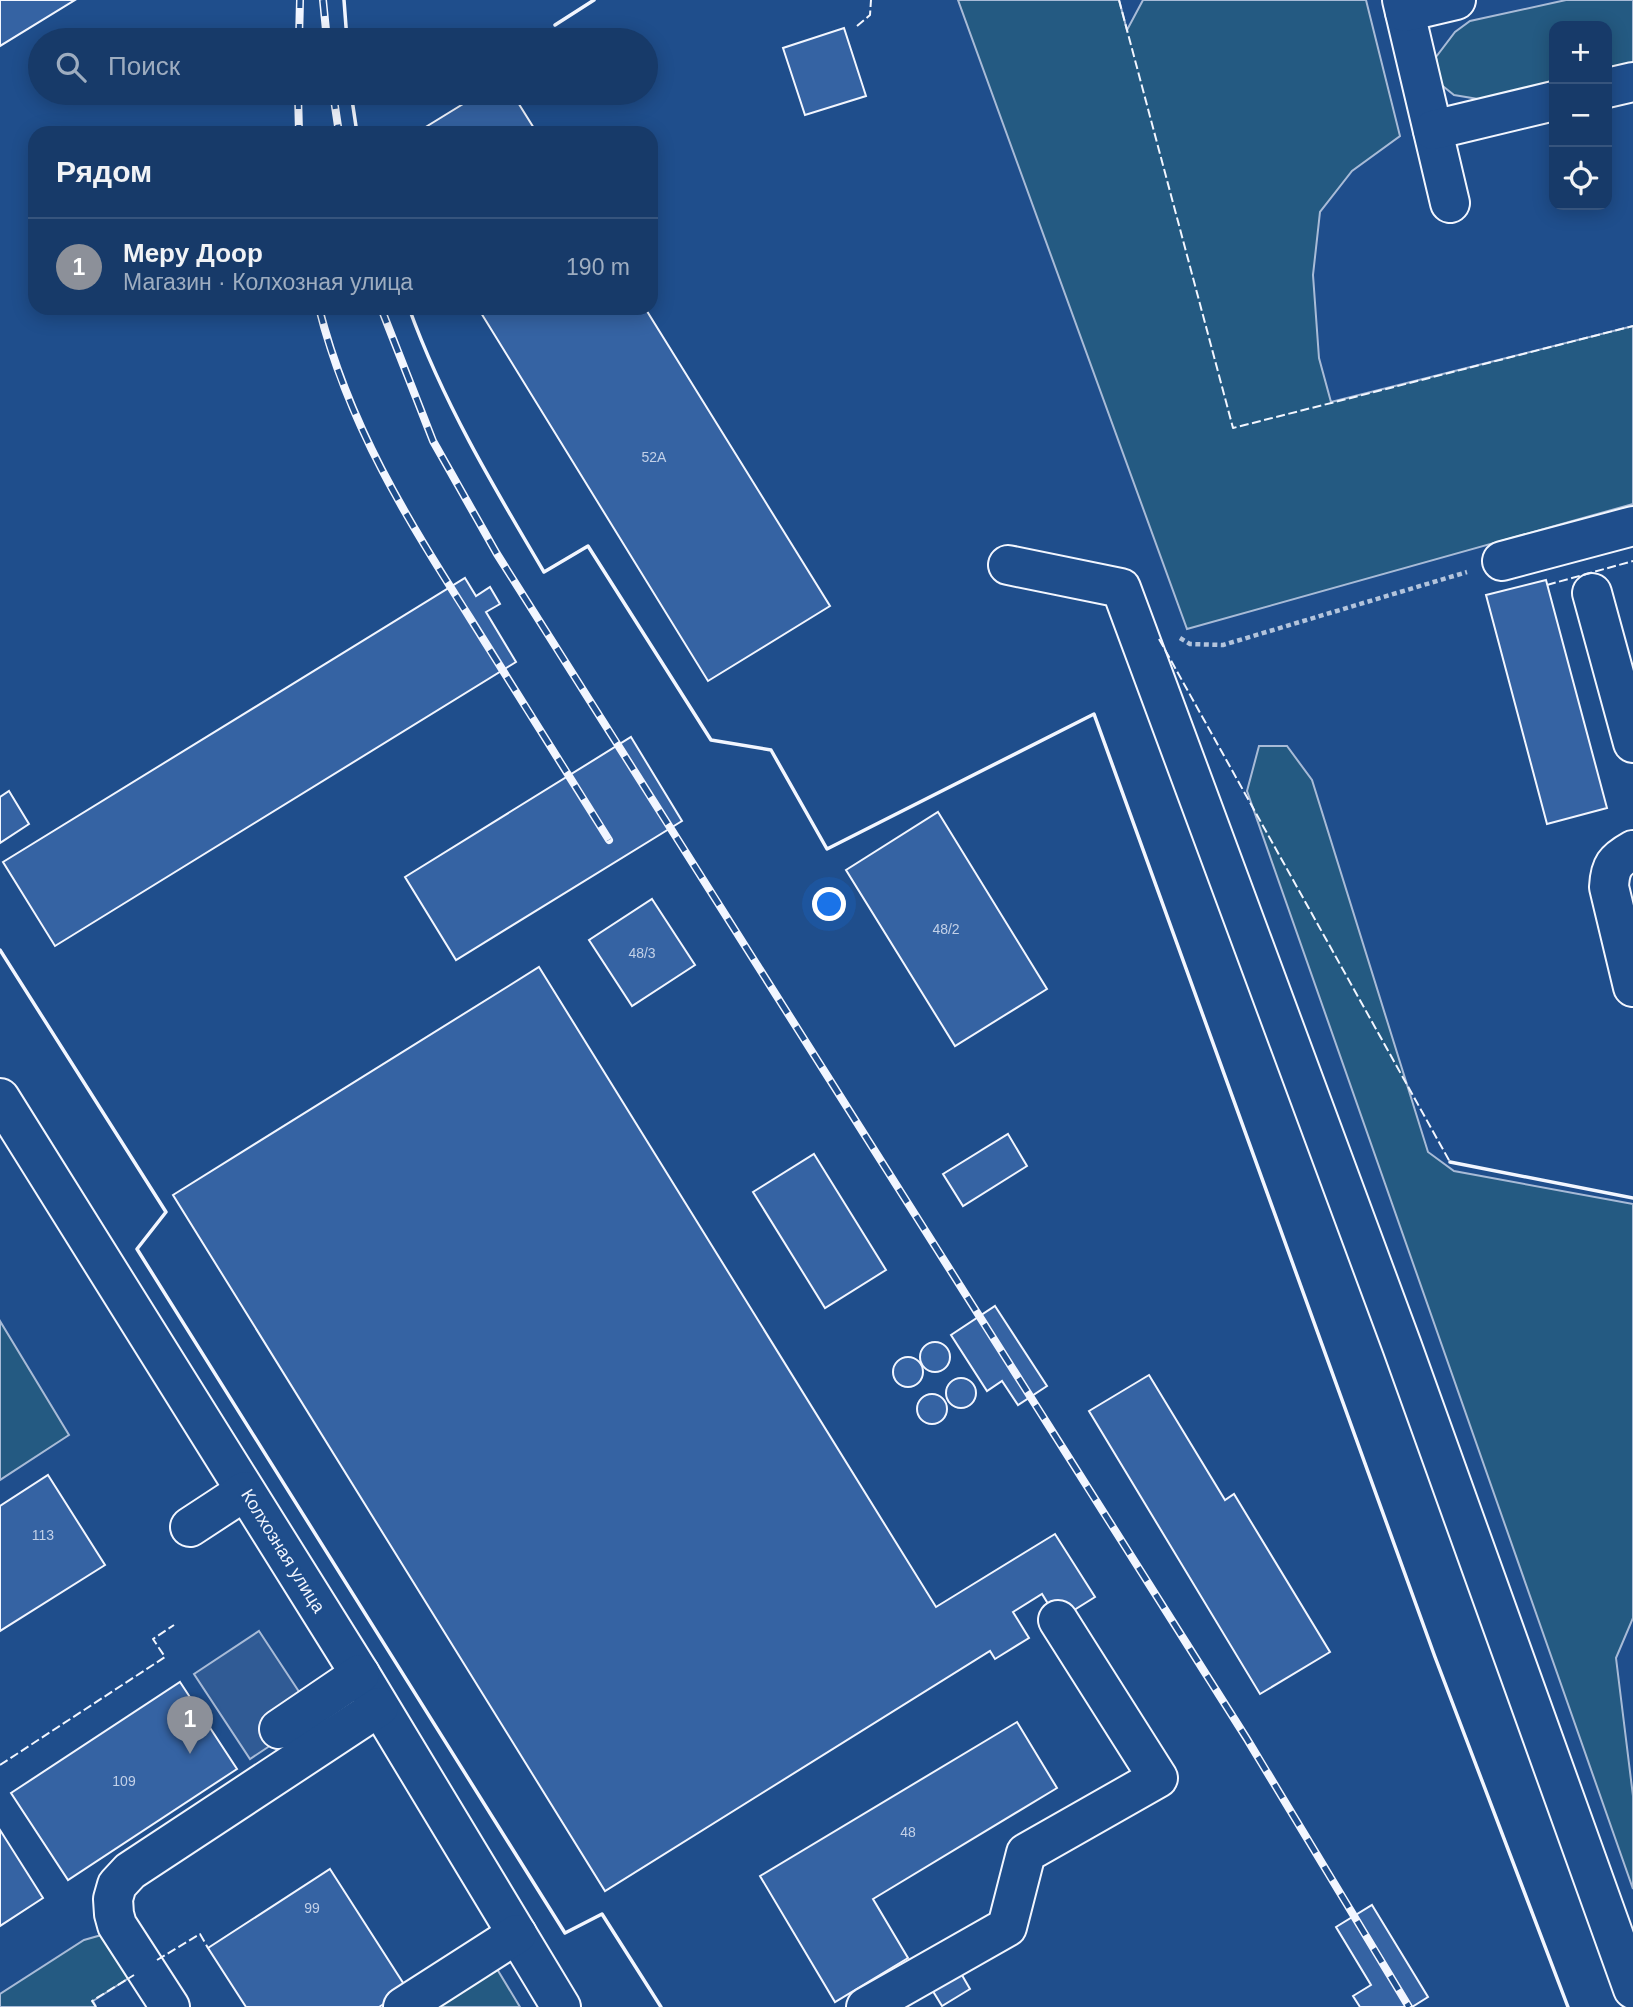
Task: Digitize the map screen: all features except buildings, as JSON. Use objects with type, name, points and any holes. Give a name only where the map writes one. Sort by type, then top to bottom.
[{"type":"street","points":[[1450,203],[1404,6],[1456,0]]},
{"type":"street","points":[[1612,87],[1633,82]]},
{"type":"street","points":[[1433,131],[1549,102]]},
{"type":"street","points":[[1502,561],[1633,526]]},
{"type":"street","points":[[1008,565],[1121,588],[1402,1346],[1633,1989]]},
{"type":"street","points":[[1592,593],[1633,743]]},
{"type":"street","points":[[1633,850],[1621,857],[1610,870],[1609,887],[1633,987]]},
{"type":"street","name":"Колхозная улица","points":[[0,1098],[360,1674],[561,2007]]},
{"type":"street","points":[[190,1527],[245,1491]]},
{"type":"street","points":[[866,2007],[1007,1927],[1026,1853],[1158,1778],[1058,1620]]},
{"type":"street","points":[[278,1729],[360,1674]]},
{"type":"street","points":[[170,2007],[117,1925],[113,1899],[117,1885],[130,1871],[379,1707]]},
{"type":"street","points":[[403,2007],[517,1934]]},
{"type":"path","points":[[1172,633],[1191,644],[1223,645],[1502,561]]},
{"type":"shaded area","points":[[958,0],[1119,0],[1127,30],[1143,0],[1366,0],[1400,136],[1352,171],[1320,212],[1313,275],[1319,358],[1331,402],[1633,326],[1633,504],[1187,629]]},
{"type":"shaded area","points":[[1566,0],[1633,0],[1633,64],[1612,69],[1612,21],[1549,21],[1549,84],[1484,100],[1454,95],[1439,83],[1436,57],[1455,32],[1470,21]]},
{"type":"shaded area","points":[[1259,746],[1287,746],[1312,780],[1428,1152],[1454,1171],[1633,1204],[1633,1618],[1616,1658],[1633,1796],[1633,1889],[1247,791]]},
{"type":"shaded area","points":[[0,1321],[69,1435],[0,1480]]},
{"type":"shaded area","points":[[259,1631],[315,1716],[250,1759],[194,1674]]},
{"type":"shaded area","points":[[105,1934],[132,1976],[93,2001],[96,2007],[0,2007],[0,1994],[84,1940]]},
{"type":"shaded area","points":[[497,1969],[520,2007],[440,2007],[435,2000]]},
{"type":"railway","points":[[299,28],[300,0]]},
{"type":"railway","points":[[323,0],[326,28]]},
{"type":"railway","points":[[298,105],[299,126]]},
{"type":"railway","points":[[335,105],[338,126]]},
{"type":"railway","points":[[321,315],[346,392],[402,507],[609,840]]},
{"type":"railway","points":[[384,315],[433,441],[497,554],[1247,1739],[1409,2007]]},
{"type":"fence","points":[[857,26],[870,15],[871,0]]},
{"type":"fence","points":[[1119,0],[1233,428],[1633,326]]},
{"type":"fence","points":[[1547,585],[1633,561]]},
{"type":"fence","points":[[1159,639],[1450,1162]]},
{"type":"fence","points":[[0,1765],[165,1657],[153,1639],[174,1625]]},
{"type":"fence","points":[[157,1960],[200,1934],[208,1948]]},
{"type":"fence","points":[[96,2007],[92,2001],[134,1975]]},
{"type":"wall","points":[[344,0],[346,28]]},
{"type":"wall","points":[[555,25],[594,0]]},
{"type":"wall","points":[[353,105],[356,126]]},
{"type":"wall","points":[[412,315],[453,410],[544,572],[588,546],[711,740],[771,750],[827,849],[1094,714],[1435,1657],[1568,2007]]},
{"type":"wall","points":[[0,950],[166,1212],[137,1249],[565,1933],[602,1914],[661,2007]]},
{"type":"wall","points":[[1450,1162],[1633,1198]]},
{"type":"place","name":"Меру Доор","points":[[190,1754]]}]
